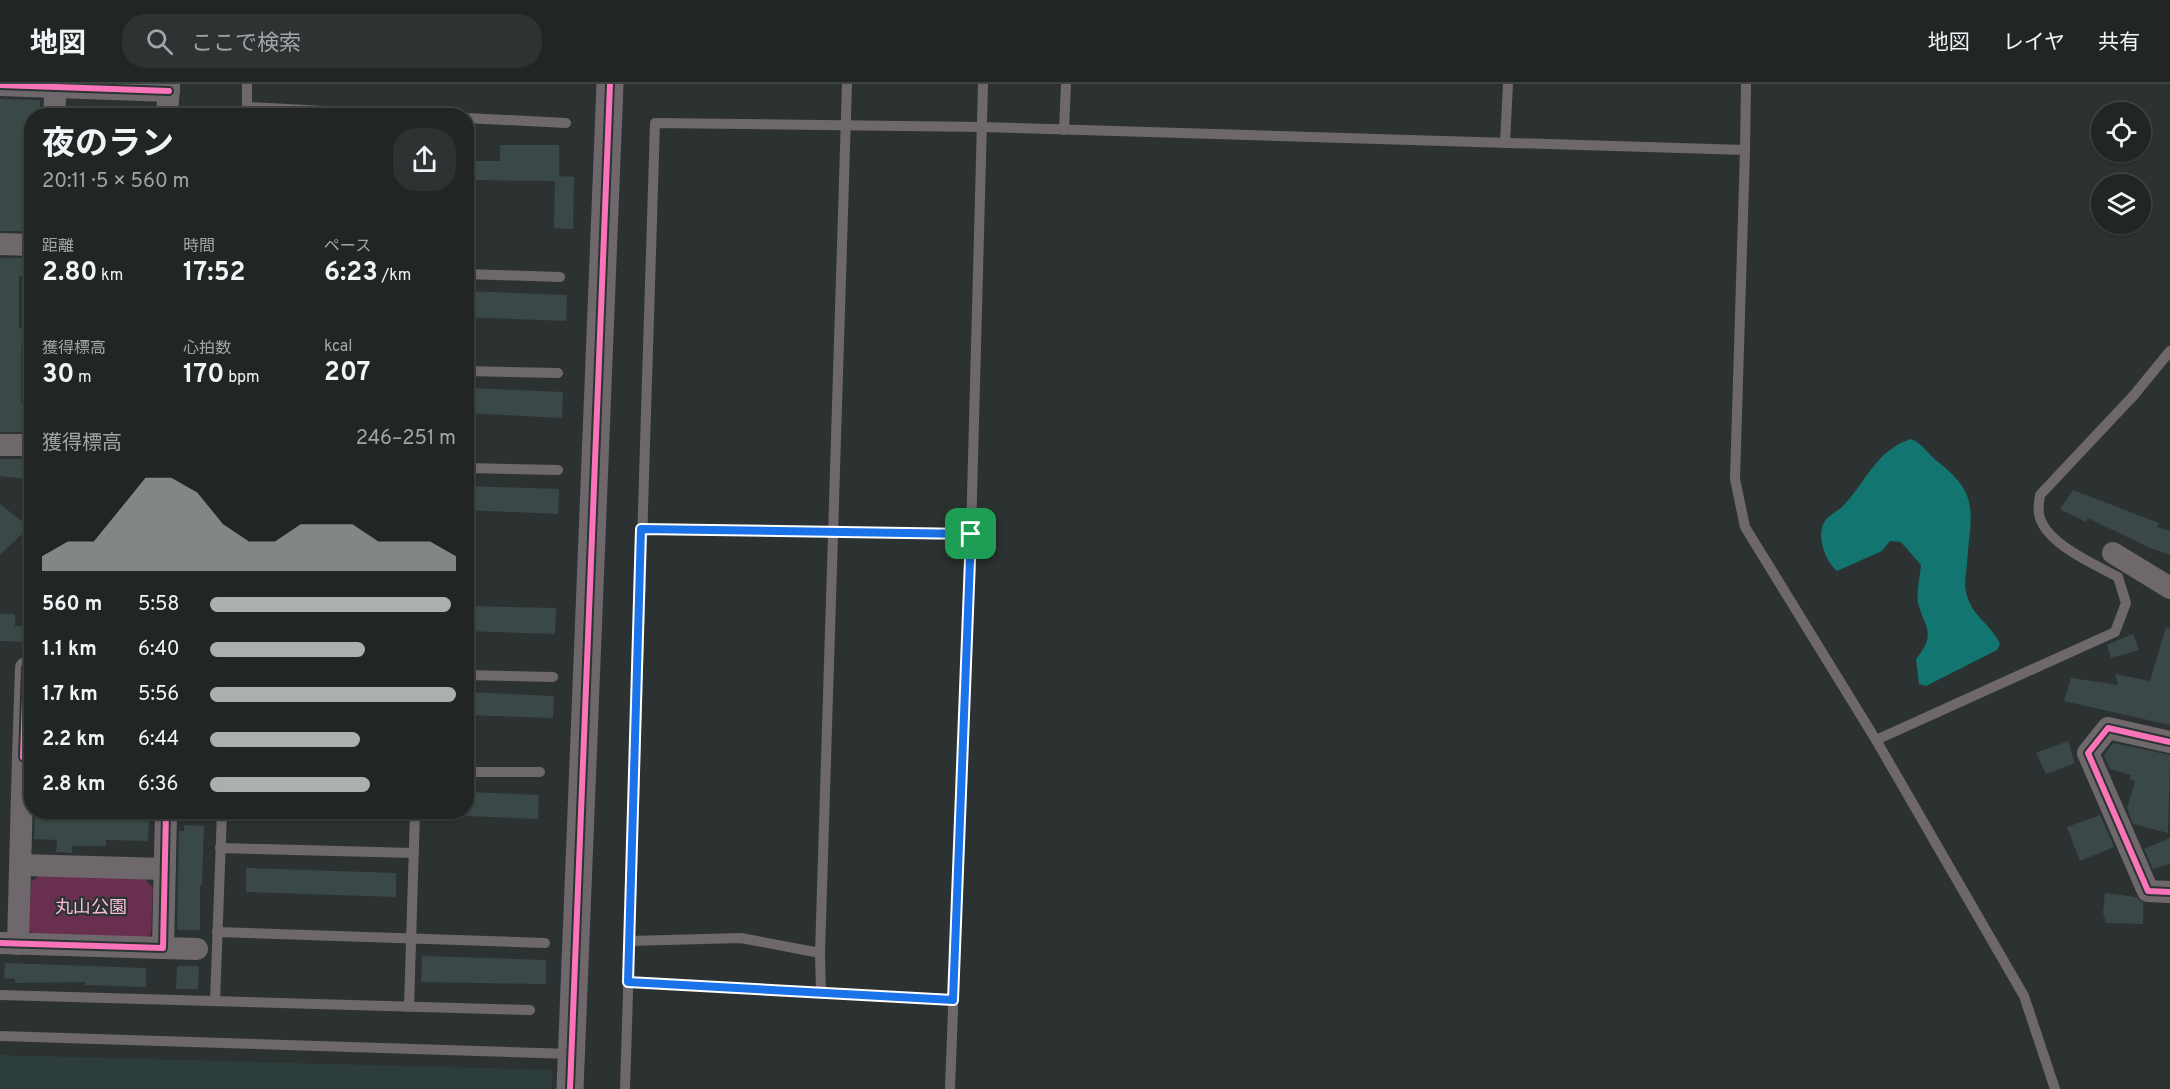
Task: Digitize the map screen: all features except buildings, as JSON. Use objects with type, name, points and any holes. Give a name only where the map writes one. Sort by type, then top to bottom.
[{"type":"street","points":[[570,1089],[610,84]]},
{"type":"street","points":[[0,85],[169,87],[168,108]]},
{"type":"street","points":[[54,108],[55,85]]},
{"type":"street","points":[[0,244],[24,245]]},
{"type":"street","points":[[0,445],[24,445]]},
{"type":"street","points":[[2113,553],[2170,588]]},
{"type":"street","points":[[2170,742],[2108,728],[2088,753],[2148,891],[2170,892]]},
{"type":"street","points":[[24,819],[22,864],[9,944],[197,949]]},
{"type":"street","points":[[163,948],[166,819]]},
{"type":"street","points":[[22,864],[165,869]]},
{"type":"lane","points":[[246,84],[247,108]]},
{"type":"lane","points":[[821,993],[820,953],[847,84]]},
{"type":"lane","points":[[950,1089],[971,534],[983,84]]},
{"type":"lane","points":[[1064,129],[1066,84]]},
{"type":"lane","points":[[1505,143],[1508,84]]},
{"type":"lane","points":[[1746,84],[1735,478],[1745,527],[1876,740],[2024,996],[2055,1089]]},
{"type":"lane","points":[[474,118],[566,123]]},
{"type":"lane","points":[[625,1089],[655,123],[1064,129],[1745,150]]},
{"type":"lane","points":[[474,274],[560,277]]},
{"type":"lane","points":[[1876,740],[1994,689],[2115,632],[2126,603],[2118,577],[2082,558],[2048,533],[2039,514],[2040,495],[2134,395],[2170,351]]},
{"type":"lane","points":[[474,371],[558,373]]},
{"type":"lane","points":[[474,468],[558,470]]},
{"type":"lane","points":[[641,529],[971,534]]},
{"type":"lane","points":[[474,675],[553,678]]},
{"type":"lane","points":[[474,771],[540,772]]},
{"type":"lane","points":[[215,1001],[222,819]]},
{"type":"lane","points":[[409,1006],[415,819]]},
{"type":"lane","points":[[220,848],[414,853]]},
{"type":"lane","points":[[217,932],[545,943]]},
{"type":"lane","points":[[629,941],[741,938],[820,953]]},
{"type":"lane","points":[[628,982],[953,1000]]},
{"type":"lane","points":[[0,995],[530,1010]]},
{"type":"lane","points":[[0,1036],[571,1054]]},
{"type":"shaded area","points":[[0,1055],[552,1070],[552,1089],[0,1089]]},
{"type":"green space","name":"丸山公園","points":[[40,875],[144,878],[153,888],[151,934],[142,941],[37,939],[29,930],[31,882]]},
{"type":"water","points":[[1911,439],[1922,446],[1952,474],[1962,485],[1967,496],[1971,519],[1965,578],[1966,592],[1972,608],[2000,644],[1997,650],[1926,686],[1919,684],[1916,659],[1928,637],[1918,603],[1921,565],[1901,542],[1890,541],[1882,551],[1837,571],[1823,548],[1821,533],[1827,519],[1851,497],[1880,459],[1889,450]]},
{"type":"cycle path","points":[[570,1089],[610,84]]},
{"type":"cycle path","points":[[0,85],[169,91]]},
{"type":"cycle path","points":[[23,757],[24,727]]},
{"type":"cycle path","points":[[2170,742],[2108,728],[2088,753],[2148,891],[2170,892]]},
{"type":"cycle path","points":[[0,943],[163,948],[166,819]]},
{"type":"route","points":[[641,529],[971,534],[953,1000],[628,982],[641,529]]}]
